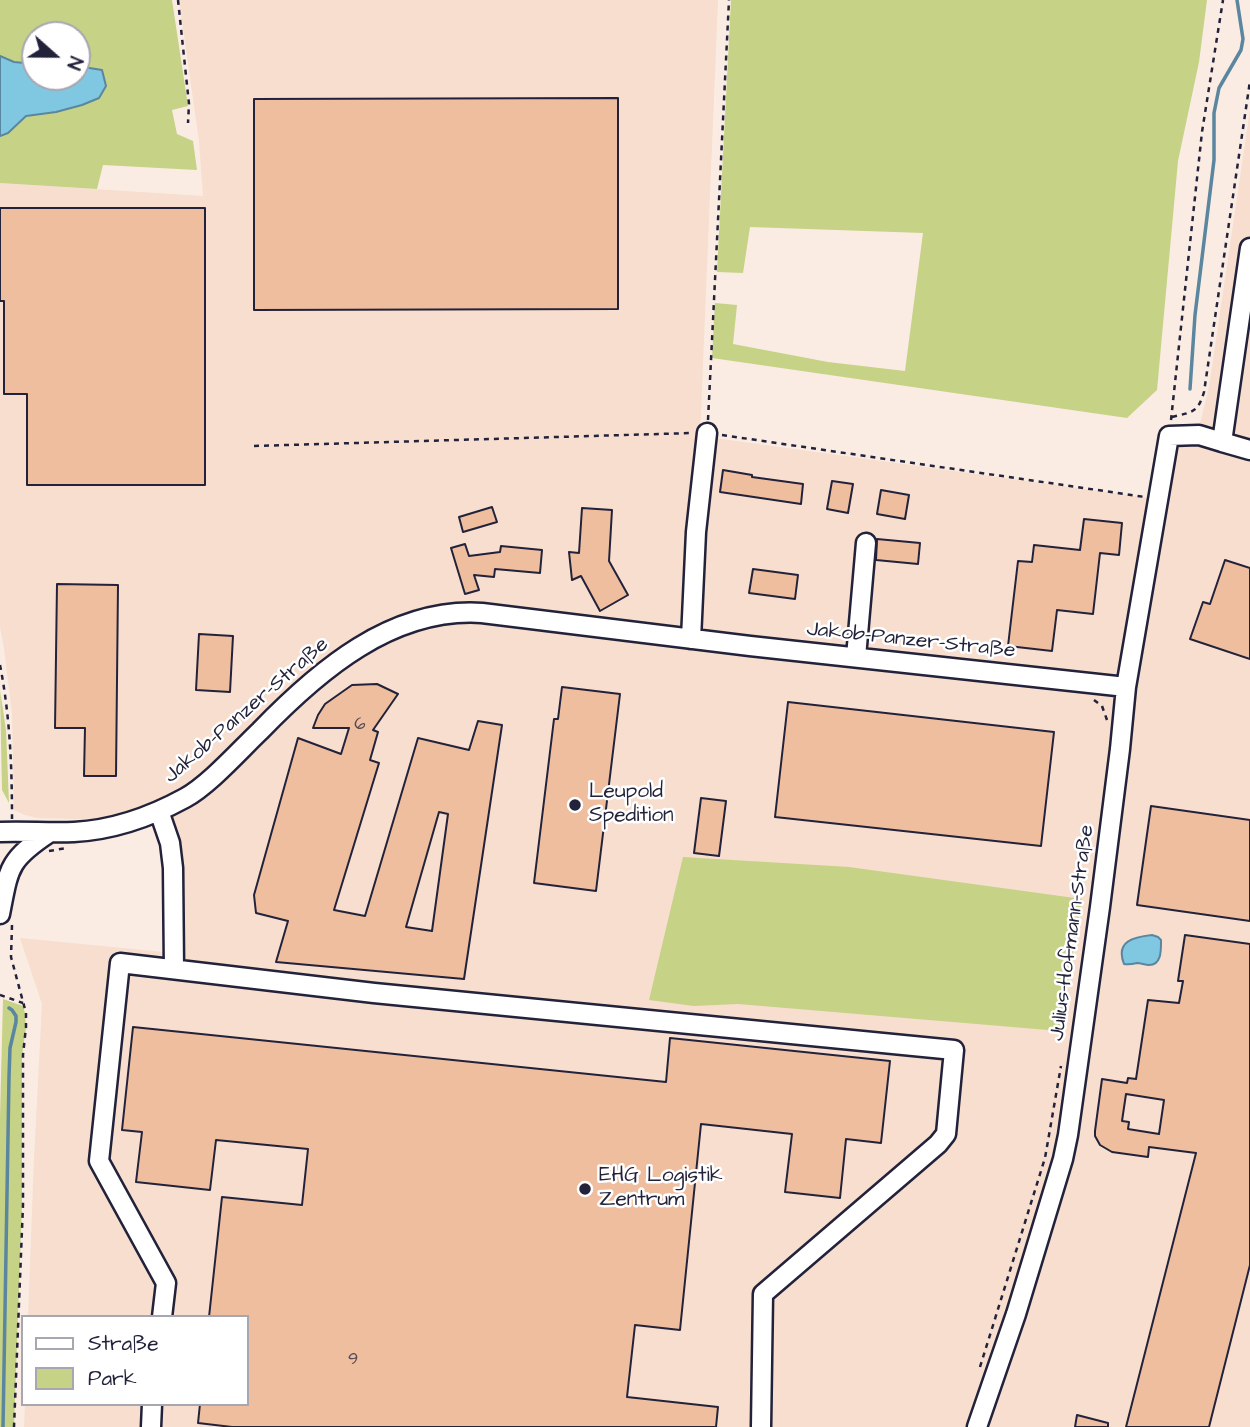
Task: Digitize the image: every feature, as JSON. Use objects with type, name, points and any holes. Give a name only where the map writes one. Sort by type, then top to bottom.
[{"type":"street","points":[[1223,442],[1250,248]]},
{"type":"street","points":[[691,639],[696,532],[707,433]]},
{"type":"street","points":[[1169,436],[1199,435],[1250,450]]},
{"type":"street","name":"Julius-Hofmann-Straße","points":[[976,1427],[1016,1314],[1063,1159],[1100,907],[1126,687],[1169,436]]},
{"type":"street","points":[[856,657],[866,543]]},
{"type":"street","name":"Jakob-Panzer-Straße","points":[[6,832],[77,832],[103,827],[159,811],[188,797],[310,681],[335,663],[365,643],[397,628],[449,614],[468,612],[1126,687]]},
{"type":"street","name":"Jakob-Panzer-Straße","points":[[159,811],[170,843],[173,869],[174,969]]},
{"type":"street","points":[[6,915],[13,862],[28,846],[49,832]]},
{"type":"street","points":[[162,1315],[166,1283],[99,1161],[120,963],[374,993],[954,1050],[946,1134],[938,1144],[763,1294],[761,1427]]},
{"type":"street","points":[[151,1427],[152,1406]]},
{"type":"path","points":[[178,0],[189,104],[188,123]]},
{"type":"path","points":[[707,433],[729,0]]},
{"type":"path","points":[[1169,436],[1202,132],[1223,0]]},
{"type":"path","points":[[1172,417],[1191,412],[1200,405],[1205,392],[1250,81]]},
{"type":"path","points":[[0,665],[6,697],[12,766],[6,832]]},
{"type":"path","points":[[1089,696],[1102,706],[1108,727]]},
{"type":"path","points":[[6,915],[11,957],[26,1013],[23,1055],[23,1205],[14,1427]]},
{"type":"path","points":[[0,995],[23,1003]]},
{"type":"path","points":[[978,1374],[1045,1158],[1061,1063]]},
{"type":"shaded area","points":[[179,0],[718,0],[700,436],[1157,499],[1169,436],[1195,444],[1209,387],[1250,110],[1250,1427],[24,1427],[25,1406],[248,1406],[248,1315],[28,1315],[42,1004],[20,938],[174,953],[160,809],[138,818],[75,819],[38,818],[14,810],[12,714],[0,627],[0,183],[203,196],[199,141]]},
{"type":"green space","points":[[0,0],[172,0],[188,106],[172,110],[177,134],[193,141],[197,170],[103,165],[97,189],[0,183]]},
{"type":"green space","points":[[731,0],[1207,0],[1199,62],[1178,161],[1157,390],[1127,418],[712,358],[715,303],[737,305],[733,344],[828,362],[905,371],[923,233],[750,227],[743,273],[717,272]]},
{"type":"green space","points":[[0,690],[6,730],[9,803],[2,790]]},
{"type":"green space","points":[[683,857],[849,867],[1082,899],[1060,1031],[738,1004],[694,1006],[649,1000]]},
{"type":"green space","points":[[3,999],[23,1006],[26,1028],[22,1055],[22,1205],[14,1427],[0,1427],[0,1117]]},
{"type":"water","points":[[0,56],[21,63],[21,91],[91,91],[91,68],[102,70],[106,86],[99,98],[56,112],[26,116],[8,133],[0,136]]},
{"type":"water","points":[[1152,935],[1161,940],[1160,956],[1156,962],[1149,965],[1124,964],[1124,945],[1133,939]]},
{"type":"building","points":[[618,98],[618,309],[254,310],[254,99]]},
{"type":"building","points":[[0,208],[205,208],[205,485],[27,485],[27,394],[4,394]]},
{"type":"building","points":[[723,470],[803,484],[801,504],[720,492]]},
{"type":"building","points":[[832,481],[853,484],[848,513],[827,509]]},
{"type":"building","points":[[881,490],[909,495],[905,519],[877,514]]},
{"type":"building","points":[[492,507],[497,522],[463,532],[459,517]]},
{"type":"building","points":[[582,508],[612,510],[609,561],[628,595],[600,611],[581,576],[572,580],[569,552],[579,553]]},
{"type":"building","points":[[1084,519],[1122,523],[1119,555],[1100,553],[1093,614],[1057,610],[1052,651],[1008,646],[1018,561],[1032,562],[1034,545],[1080,550]]},
{"type":"building","points":[[877,539],[920,543],[918,564],[876,560]]},
{"type":"building","points":[[465,544],[469,556],[500,552],[501,546],[542,550],[540,573],[495,569],[494,577],[474,575],[479,590],[465,594],[451,548]]},
{"type":"building","points":[[1225,560],[1250,568],[1250,659],[1190,639],[1203,602],[1210,604]]},
{"type":"building","points":[[753,569],[798,575],[795,599],[749,593]]},
{"type":"building","points":[[57,584],[118,585],[116,776],[84,776],[85,728],[55,728]]},
{"type":"building","points":[[199,634],[233,636],[230,692],[196,690]]},
{"type":"building","points":[[377,684],[398,694],[373,730],[378,732],[370,760],[379,763],[334,910],[365,916],[418,738],[469,750],[478,721],[502,725],[464,979],[276,962],[288,921],[256,913],[254,895],[298,738],[341,754],[349,728],[313,728],[325,704],[352,685]],"holes":[[[439,812],[448,814],[432,931],[406,927]]]},
{"type":"building","name":"Leupold Spedition","points":[[562,687],[620,694],[596,891],[534,883],[554,719],[558,719]]},
{"type":"building","points":[[788,702],[1054,732],[1041,846],[775,817]]},
{"type":"building","points":[[701,798],[726,801],[719,856],[694,853]]},
{"type":"building","points":[[1151,806],[1250,820],[1250,921],[1137,905]]},
{"type":"building","points":[[1185,935],[1250,944],[1250,1265],[1209,1427],[1126,1427],[1196,1153],[1149,1147],[1148,1157],[1112,1152],[1100,1145],[1095,1131],[1102,1079],[1127,1083],[1128,1078],[1136,1079],[1148,1000],[1179,1003],[1183,981],[1178,981]],"holes":[[[1126,1094],[1164,1100],[1159,1134],[1128,1129],[1129,1122],[1122,1121]]]},
{"type":"building","points":[[133,1027],[666,1082],[670,1038],[890,1061],[881,1143],[846,1139],[840,1198],[785,1192],[792,1134],[701,1124],[680,1330],[635,1325],[627,1397],[718,1407],[716,1427],[232,1427],[198,1423],[200,1406],[248,1406],[248,1315],[209,1315],[222,1197],[302,1205],[308,1149],[216,1140],[210,1190],[136,1182],[142,1132],[122,1130]]},
{"type":"building","points":[[1077,1415],[1108,1423],[1108,1427],[1075,1427]]},
{"type":"waterway","points":[[1190,389],[1195,315],[1214,160],[1214,113],[1219,88],[1241,50],[1243,39],[1237,0]]},
{"type":"waterway","points":[[3,1427],[9,1077],[10,1048],[16,1022],[16,1016],[9,1008]]},
{"type":"place","name":"Leupold Spedition","points":[[575,805]]},
{"type":"place","name":"EHG Logistik Zentrum","points":[[585,1189]]}]
